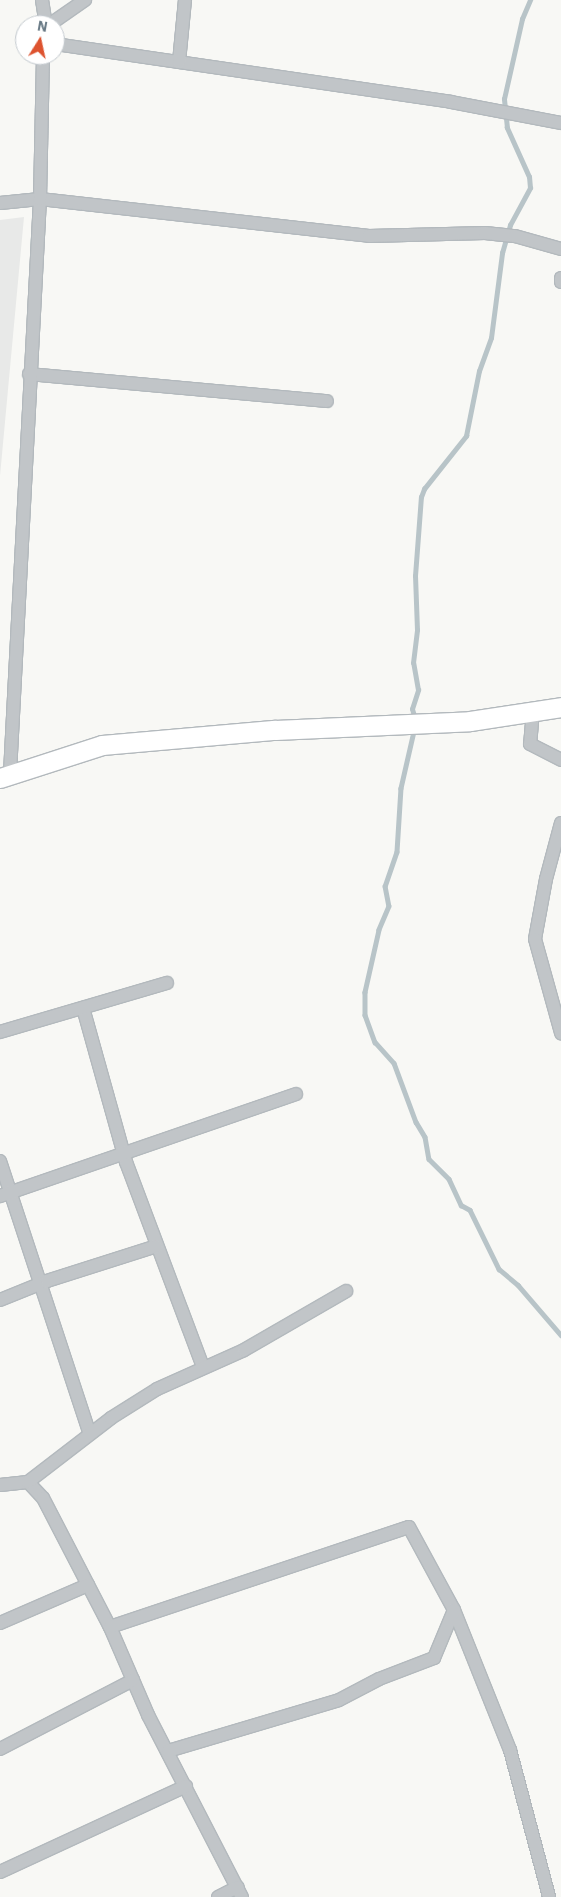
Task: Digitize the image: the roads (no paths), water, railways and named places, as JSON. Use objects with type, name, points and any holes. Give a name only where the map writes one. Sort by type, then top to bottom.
[{"type":"street","points":[[42,0],[46,15]]},
{"type":"street","points":[[63,15],[86,0]]},
{"type":"street","points":[[179,62],[185,0]]},
{"type":"street","points":[[65,45],[503,112],[561,123]]},
{"type":"street","points":[[43,65],[40,199],[5,775],[102,745],[406,723],[470,721],[561,707]]},
{"type":"street","points":[[2,200],[40,199],[369,236],[461,231],[510,235],[561,249]]},
{"type":"street","points":[[29,374],[327,401]]},
{"type":"street","points":[[533,711],[530,744],[561,760]]},
{"type":"street","points":[[561,823],[546,879],[535,939],[561,1033]]},
{"type":"street","points":[[0,1032],[167,983]]},
{"type":"street","points":[[83,1008],[124,1153],[203,1367]]},
{"type":"street","points":[[5,1195],[296,1094]]},
{"type":"street","points":[[0,1161],[5,1195],[40,1284],[90,1434]]},
{"type":"street","points":[[0,1300],[40,1284],[158,1246]]},
{"type":"street","points":[[0,1485],[28,1482],[90,1434],[157,1389],[244,1350],[346,1291]]},
{"type":"street","points":[[28,1482],[43,1498],[110,1627],[133,1680],[240,1892],[218,1897]]},
{"type":"street","points":[[110,1627],[408,1527],[454,1610],[510,1750],[549,1897]]},
{"type":"street","points":[[0,1623],[88,1585]]},
{"type":"street","points":[[168,1751],[339,1700],[379,1679],[434,1658],[454,1610]]},
{"type":"street","points":[[0,1749],[133,1680]]},
{"type":"street","points":[[0,1872],[186,1786]]},
{"type":"waterway","points":[[415,719],[412,709],[418,690],[413,663],[417,630],[415,576],[421,497],[424,489],[466,436],[479,371],[491,338],[502,253],[510,225],[530,188],[529,177],[507,128],[504,99],[522,19],[530,0]]},
{"type":"waterway","points":[[415,727],[401,788],[397,852],[385,886],[389,906],[379,930],[365,992],[365,1015],[375,1042],[394,1063],[416,1122],[425,1137],[429,1159],[449,1179],[461,1205],[470,1210],[499,1269],[518,1285],[561,1335]]}]
